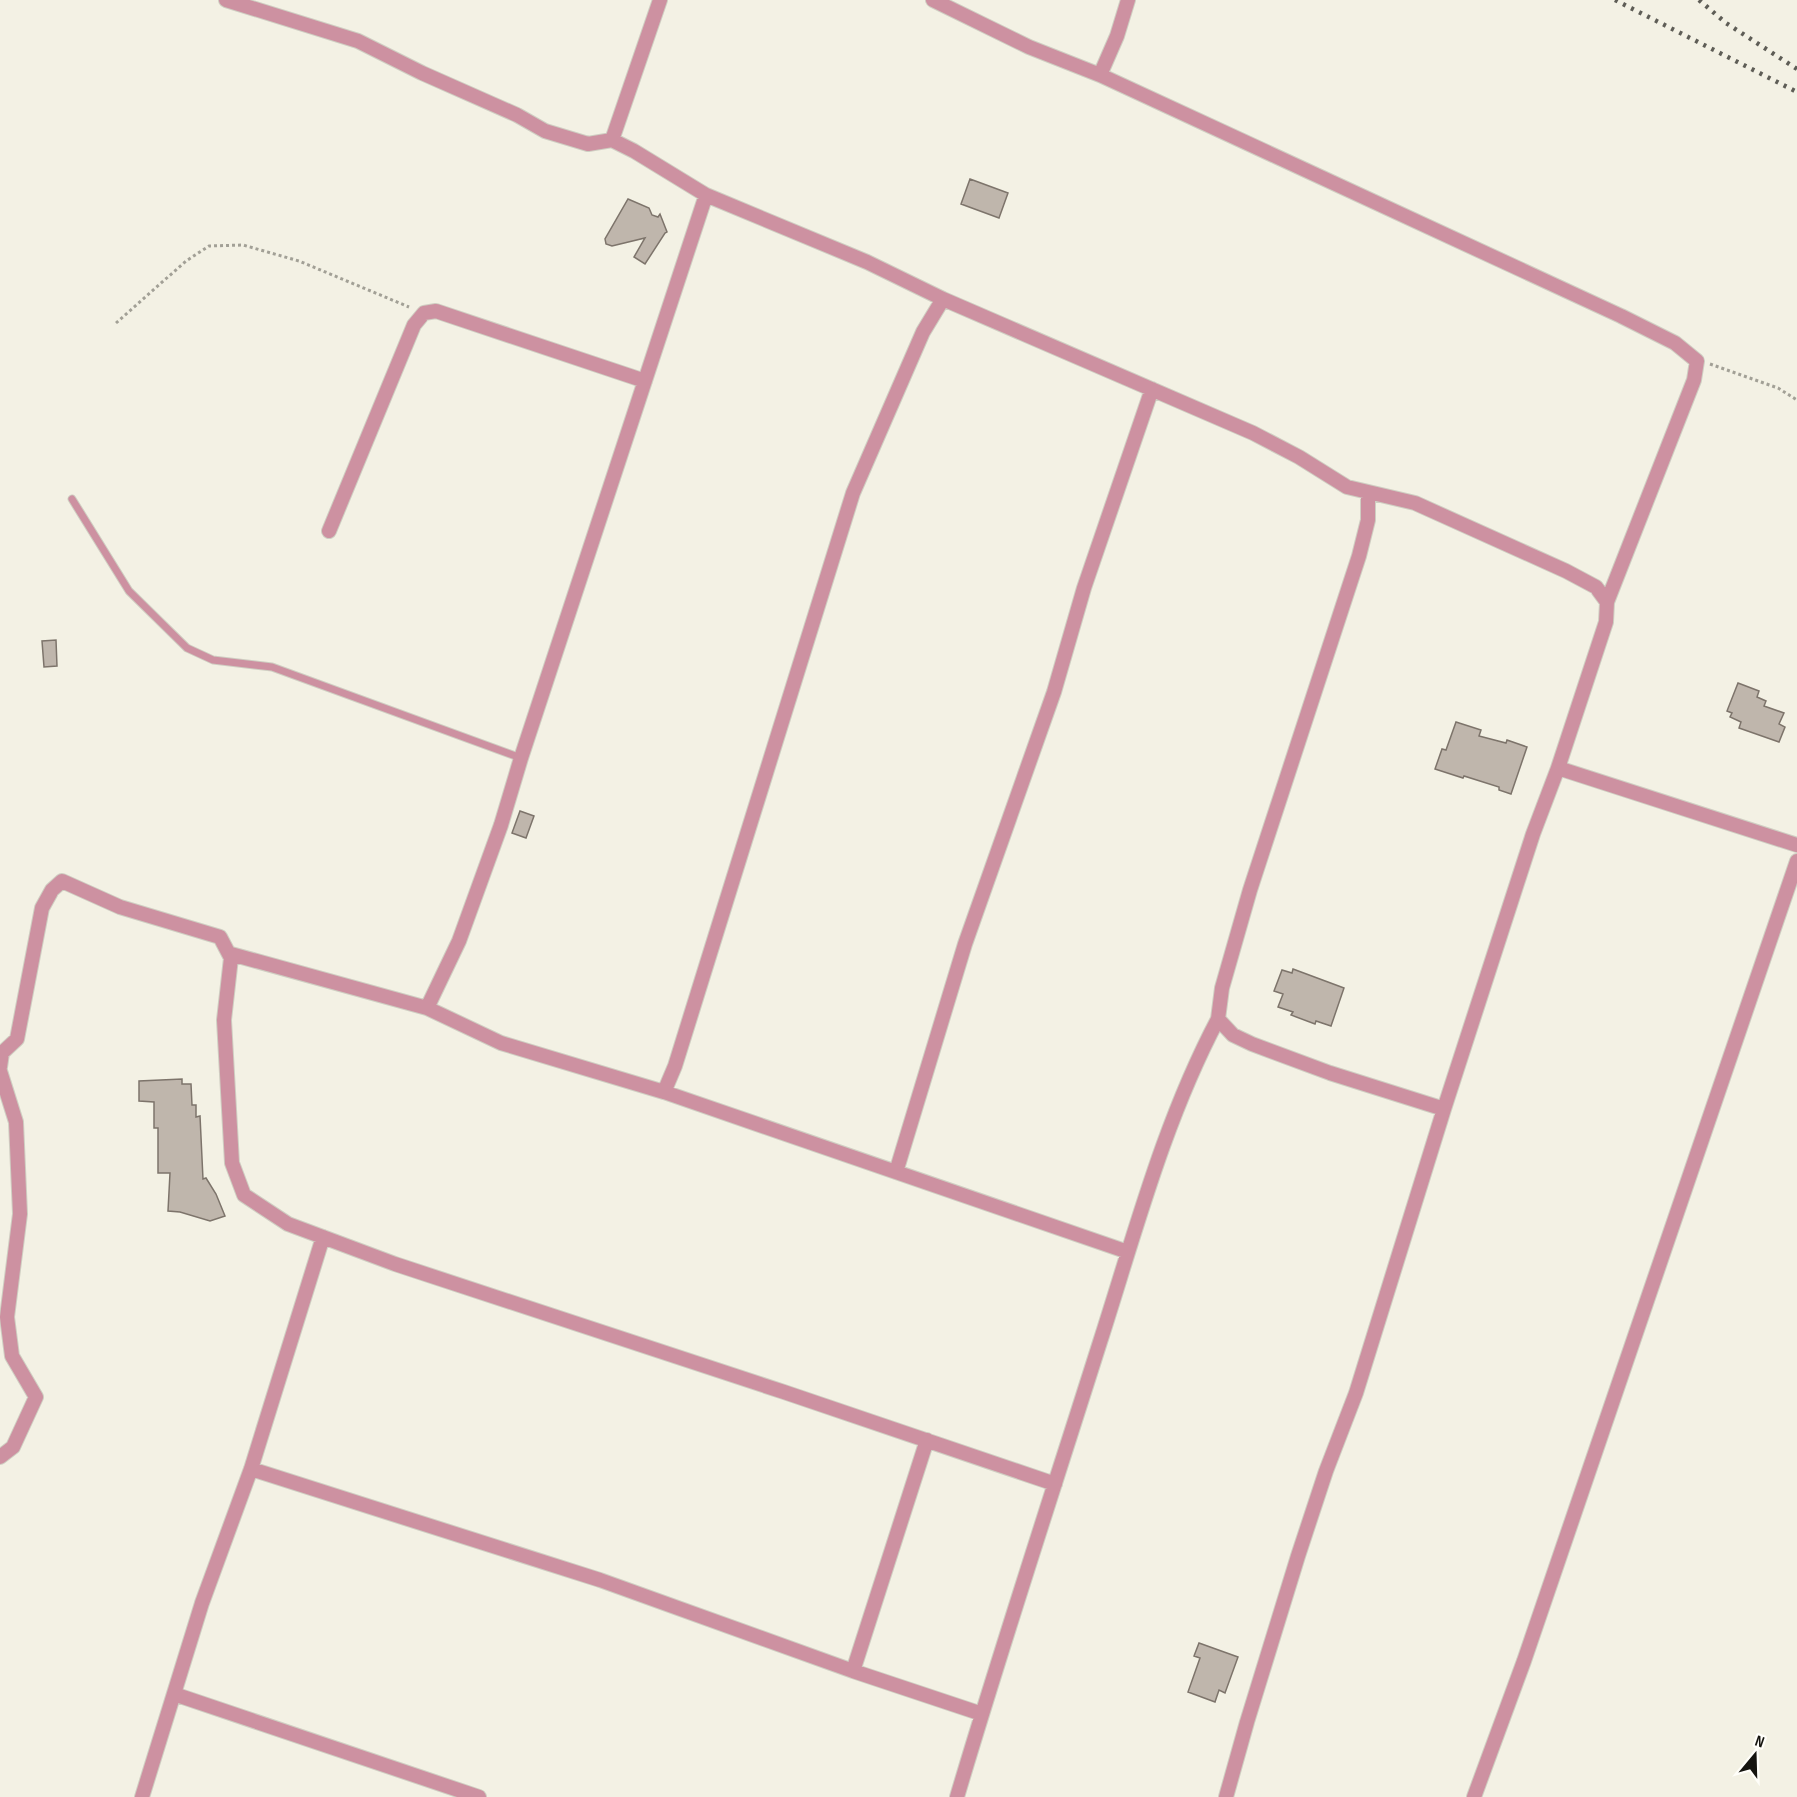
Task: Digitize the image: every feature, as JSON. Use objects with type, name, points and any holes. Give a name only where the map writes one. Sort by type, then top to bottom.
[{"type":"street","points":[[226,0],[358,41],[422,73],[517,115],[545,131],[588,144],[612,140],[706,195],[867,261],[944,299],[1253,433],[1299,457],[1347,487],[1415,503],[1566,571],[1596,587],[1607,602]]},
{"type":"street","points":[[612,140],[660,0]]},
{"type":"street","points":[[933,0],[1029,47],[1100,75],[1621,316],[1676,343],[1697,361],[1694,381],[1607,602],[1606,622],[1558,768],[1533,834],[1444,1109],[1356,1393],[1326,1471],[1298,1556],[1226,1797]]},
{"type":"street","points":[[1100,75],[1117,36],[1128,0]]},
{"type":"street","points":[[427,1008],[459,941],[501,825],[706,195]]},
{"type":"street","points":[[663,1092],[675,1066],[728,900],[853,494],[923,332],[944,299]]},
{"type":"street","points":[[330,531],[414,325],[424,313],[436,311],[645,381]]},
{"type":"street","points":[[896,1172],[965,944],[1054,692],[1087,579],[1152,389]]},
{"type":"street","points":[[957,1797],[1012,1612],[1163,1143],[1199,1055],[1218,1019],[1222,988],[1247,900],[1359,556],[1368,520],[1368,492]]},
{"type":"street","points":[[1558,768],[1797,845]]},
{"type":"street","points":[[1474,1797],[1542,1607],[1797,861]]},
{"type":"street","points":[[0,1457],[13,1447],[36,1397],[12,1356],[7,1317],[20,1214],[16,1122],[0,1069],[2,1053],[17,1039],[42,908],[52,890],[62,881],[120,907],[220,937],[231,954],[224,1020],[232,1163],[244,1195],[288,1224],[395,1264],[1055,1484]]},
{"type":"street","points":[[231,954],[427,1008],[501,1043],[663,1092],[1128,1252]]},
{"type":"street","points":[[1218,1019],[1233,1035],[1252,1044],[1444,1109]]},
{"type":"street","points":[[142,1797],[202,1603],[251,1469],[323,1237]]},
{"type":"street","points":[[854,1671],[927,1440]]},
{"type":"street","points":[[251,1469],[600,1580],[982,1714]]},
{"type":"street","points":[[174,1694],[479,1797]]},
{"type":"lane","points":[[72,499],[129,591],[187,648],[213,660],[272,668],[521,758]]},
{"type":"path","points":[[116,323],[186,261],[209,246],[243,245],[299,261],[424,313]]},
{"type":"path","points":[[1697,361],[1722,367],[1778,388],[1797,400]]},
{"type":"building","points":[[970,179],[1008,193],[999,218],[961,204]]},
{"type":"building","points":[[628,199],[649,208],[652,215],[658,217],[660,214],[667,232],[645,264],[634,257],[645,238],[612,246],[606,244],[605,239]]},
{"type":"building","points":[[56,640],[57,666],[44,667],[42,641]]},
{"type":"building","points":[[1738,683],[1759,691],[1757,697],[1766,701],[1764,706],[1784,713],[1779,724],[1785,727],[1779,742],[1739,728],[1741,722],[1730,717],[1732,713],[1727,711]]},
{"type":"building","points":[[1456,722],[1481,730],[1479,736],[1506,743],[1507,740],[1527,747],[1511,794],[1499,790],[1499,787],[1435,769],[1442,749],[1446,750]]},
{"type":"building","points":[[520,811],[534,816],[526,838],[512,833]]},
{"type":"building","points":[[1293,969],[1344,988],[1331,1026],[1316,1021],[1315,1024],[1291,1015],[1293,1012],[1278,1007],[1283,994],[1274,991],[1282,970],[1292,973]]},
{"type":"building","points":[[182,1079],[182,1084],[191,1084],[192,1105],[196,1105],[196,1117],[200,1116],[203,1179],[206,1178],[216,1194],[225,1216],[210,1221],[180,1212],[168,1211],[170,1173],[158,1173],[158,1128],[154,1128],[154,1102],[139,1101],[139,1081]]},
{"type":"building","points":[[1199,1643],[1238,1657],[1225,1693],[1219,1690],[1215,1702],[1188,1692],[1200,1658],[1194,1656]]},
{"type":"railway","points":[[1615,0],[1797,92]]},
{"type":"railway","points":[[1699,0],[1726,23],[1797,69]]}]
